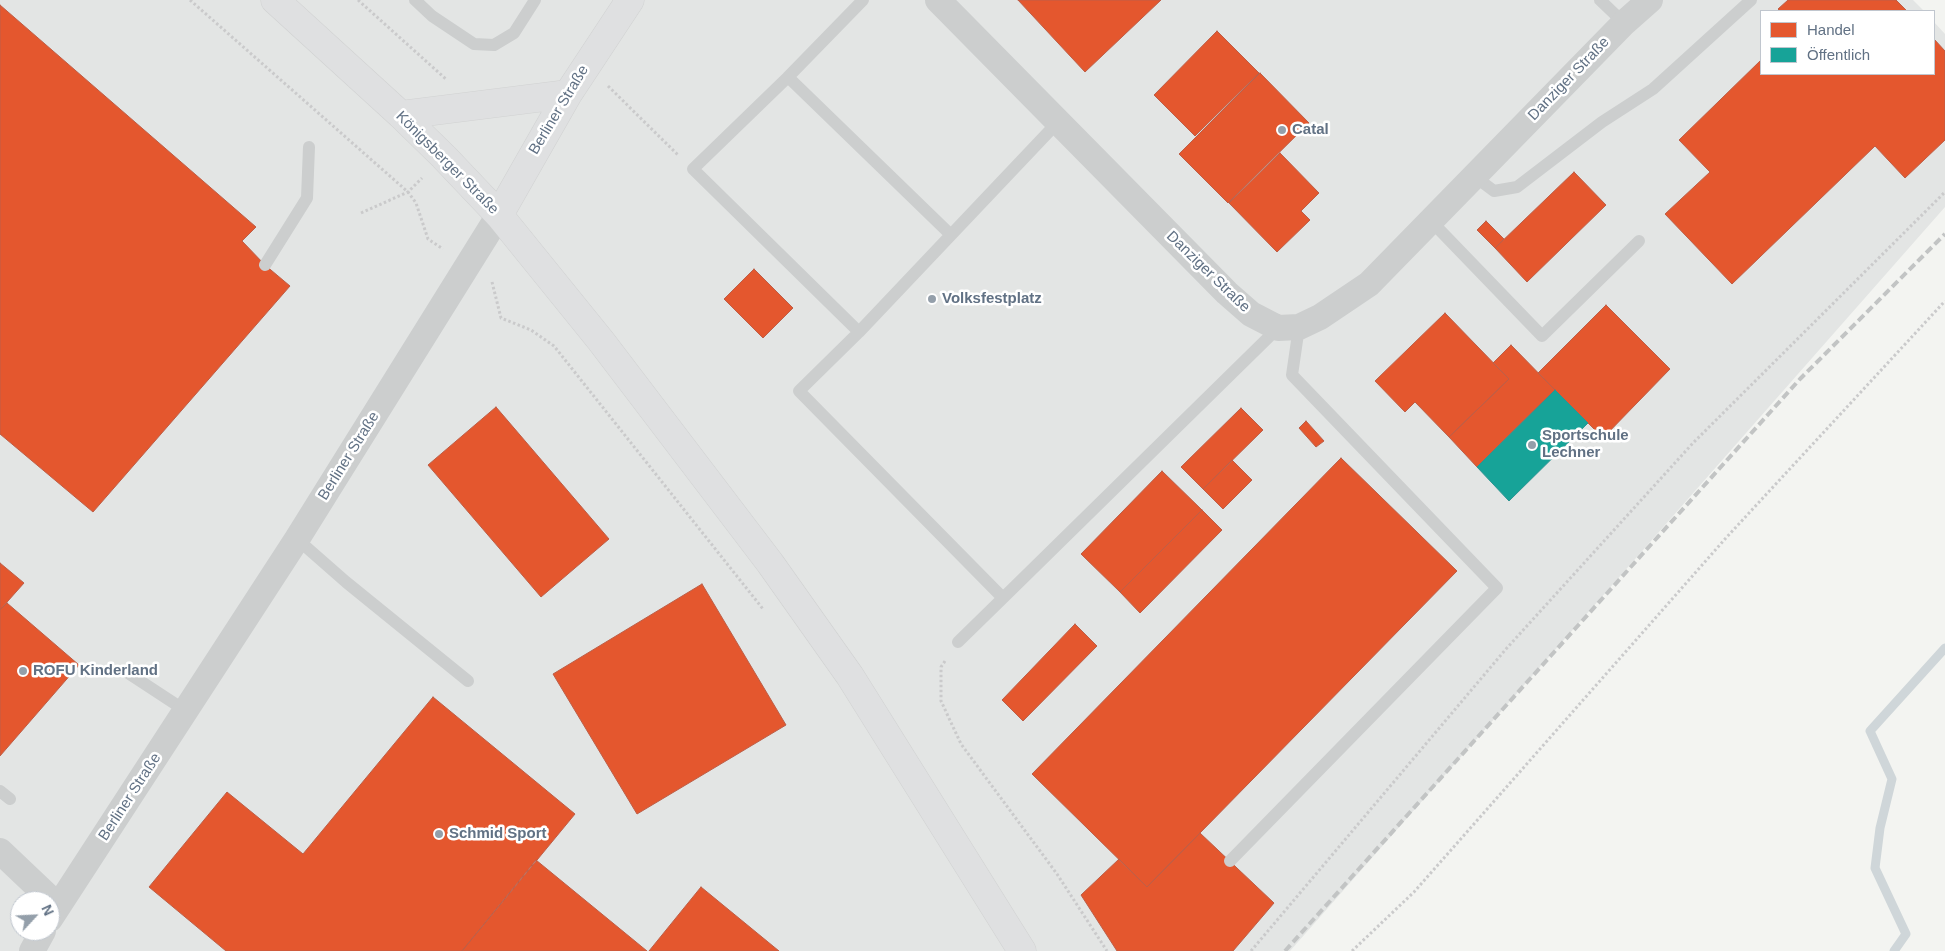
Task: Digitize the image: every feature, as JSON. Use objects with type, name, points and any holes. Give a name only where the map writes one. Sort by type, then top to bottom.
[{"type":"main road","name":"Königsberger Straße","points":[[275,0],[401,115],[444,157],[499,215],[601,341],[770,563],[850,676],[1022,951]]},
{"type":"main road","name":"Berliner Straße","points":[[499,215],[568,94],[630,0]]},
{"type":"main road","points":[[401,115],[568,94]]},
{"type":"street","name":"Danziger Straße","points":[[938,0],[1227,293],[1251,314],[1289,327],[1333,310],[1369,284],[1624,23],[1650,0]]},
{"type":"street","name":"Berliner Straße","points":[[60,904],[297,539],[499,215]]},
{"type":"street","name":"Berliner Straße","points":[[0,851],[35,891]]},
{"type":"lane","points":[[416,0],[432,16],[474,44],[494,45],[514,32],[535,0]]},
{"type":"lane","points":[[859,332],[693,170],[863,0]]},
{"type":"lane","points":[[1600,0],[1624,23]]},
{"type":"lane","points":[[1474,176],[1494,191],[1517,187],[1602,122],[1653,89],[1751,0]]},
{"type":"lane","points":[[788,77],[951,235]]},
{"type":"lane","points":[[1003,598],[799,391],[859,332],[1058,122]]},
{"type":"lane","points":[[265,265],[307,198],[308,147]]},
{"type":"lane","points":[[1431,221],[1542,336],[1639,242]]},
{"type":"lane","points":[[958,642],[1289,327]]},
{"type":"lane","points":[[1230,861],[1498,588],[1292,375],[1289,327]]},
{"type":"lane","points":[[297,539],[346,582],[468,681]]},
{"type":"lane","points":[[126,671],[186,711]]},
{"type":"path","points":[[190,0],[408,192],[416,203],[428,239]]},
{"type":"path","points":[[358,0],[447,80],[454,82]]},
{"type":"path","points":[[619,97],[693,170]]},
{"type":"path","points":[[362,213],[408,192]]},
{"type":"path","points":[[1251,951],[1506,649],[1680,458],[1945,192]]},
{"type":"path","points":[[1352,951],[1414,892],[1725,539],[1945,301]]},
{"type":"path","points":[[501,318],[531,330],[554,346],[765,611]]},
{"type":"path","points":[[958,642],[942,667],[941,701],[961,744],[1057,874],[1107,951]]},
{"type":"shaded area","points":[[0,0],[1913,0],[1923,10],[1760,10],[1760,75],[1935,75],[1935,23],[1945,34],[1945,207],[1290,951],[0,951]]},
{"type":"building: Handel","points":[[1018,0],[1161,0],[1085,72]]},
{"type":"building: Handel","points":[[1788,0],[1896,0],[1906,10],[1779,10]]},
{"type":"building: Handel","points":[[0,5],[256,227],[242,241],[265,265],[290,286],[93,512],[0,434]]},
{"type":"building: Handel","points":[[1217,31],[1259,73],[1195,136],[1154,95]]},
{"type":"building: Handel","points":[[1935,40],[1945,51],[1945,140],[1905,178],[1875,146],[1732,284],[1665,214],[1710,172],[1679,140],[1760,61],[1760,75],[1935,75]]},
{"type":"building: Handel","points":[[1260,73],[1309,123],[1228,203],[1179,154]]},
{"type":"building: Handel","points":[[1280,153],[1319,193],[1301,211],[1310,220],[1277,252],[1229,203]]},
{"type":"building: Handel","points":[[1574,172],[1606,205],[1527,282],[1495,248]]},
{"type":"building: Handel","points":[[1486,221],[1504,239],[1495,248],[1477,230]]},
{"type":"building: Handel","points":[[754,269],[793,308],[763,338],[724,299]]},
{"type":"building: Handel","points":[[1606,305],[1670,369],[1603,438],[1538,373]]},
{"type":"building: Handel","points":[[1445,313],[1509,379],[1449,437],[1415,402],[1405,412],[1375,381]]},
{"type":"building: Handel","points":[[1511,345],[1555,390],[1477,467],[1449,437],[1509,379],[1493,363]]},
{"type":"building: Handel","points":[[496,407],[609,539],[541,597],[428,465]]},
{"type":"building: Handel","points":[[1241,408],[1263,430],[1203,489],[1181,467]]},
{"type":"building: Handel","points":[[1306,421],[1324,441],[1316,447],[1299,428]]},
{"type":"building: Handel","points":[[1341,458],[1457,571],[1147,887],[1032,774]]},
{"type":"building: Handel","points":[[1232,460],[1252,480],[1223,509],[1203,489]]},
{"type":"building: Handel","points":[[1162,471],[1202,510],[1120,592],[1081,554]]},
{"type":"building: Handel","points":[[1202,510],[1222,530],[1140,613],[1120,592]]},
{"type":"building: Handel","points":[[0,563],[24,583],[0,610]]},
{"type":"building: Handel","points":[[702,584],[786,725],[637,814],[553,674]]},
{"type":"building: Handel","points":[[7,603],[79,665],[0,756],[0,610]]},
{"type":"building: Handel","points":[[1075,624],[1097,646],[1023,721],[1002,700]]},
{"type":"building: Handel","name":"Schmid Sport","points":[[433,697],[575,814],[462,951],[226,951],[149,887],[227,792],[303,854]]},
{"type":"building: Handel","points":[[1200,833],[1274,903],[1233,951],[1117,951],[1081,895],[1119,859],[1147,887]]},
{"type":"building: Handel","points":[[536,860],[647,951],[462,951]]},
{"type":"building: Handel","points":[[701,887],[779,951],[649,951]]},
{"type":"building: Öffentlich","name":"Sportschule Lechner","points":[[1555,390],[1588,423],[1509,501],[1477,467]]},
{"type":"waterway","points":[[1894,951],[1906,934],[1875,868],[1880,828],[1892,779],[1870,731],[1945,648]]},
{"type":"railway","points":[[1285,951],[1800,379],[1945,234]]},
{"type":"place","name":"Catal","points":[[1282,130]]},
{"type":"place","name":"Volksfestplatz","points":[[932,299]]},
{"type":"place","name":"Sportschule Lechner","points":[[1532,445]]},
{"type":"place","name":"ROFU Kinderland","points":[[23,671]]},
{"type":"place","name":"Schmid Sport","points":[[439,834]]}]
